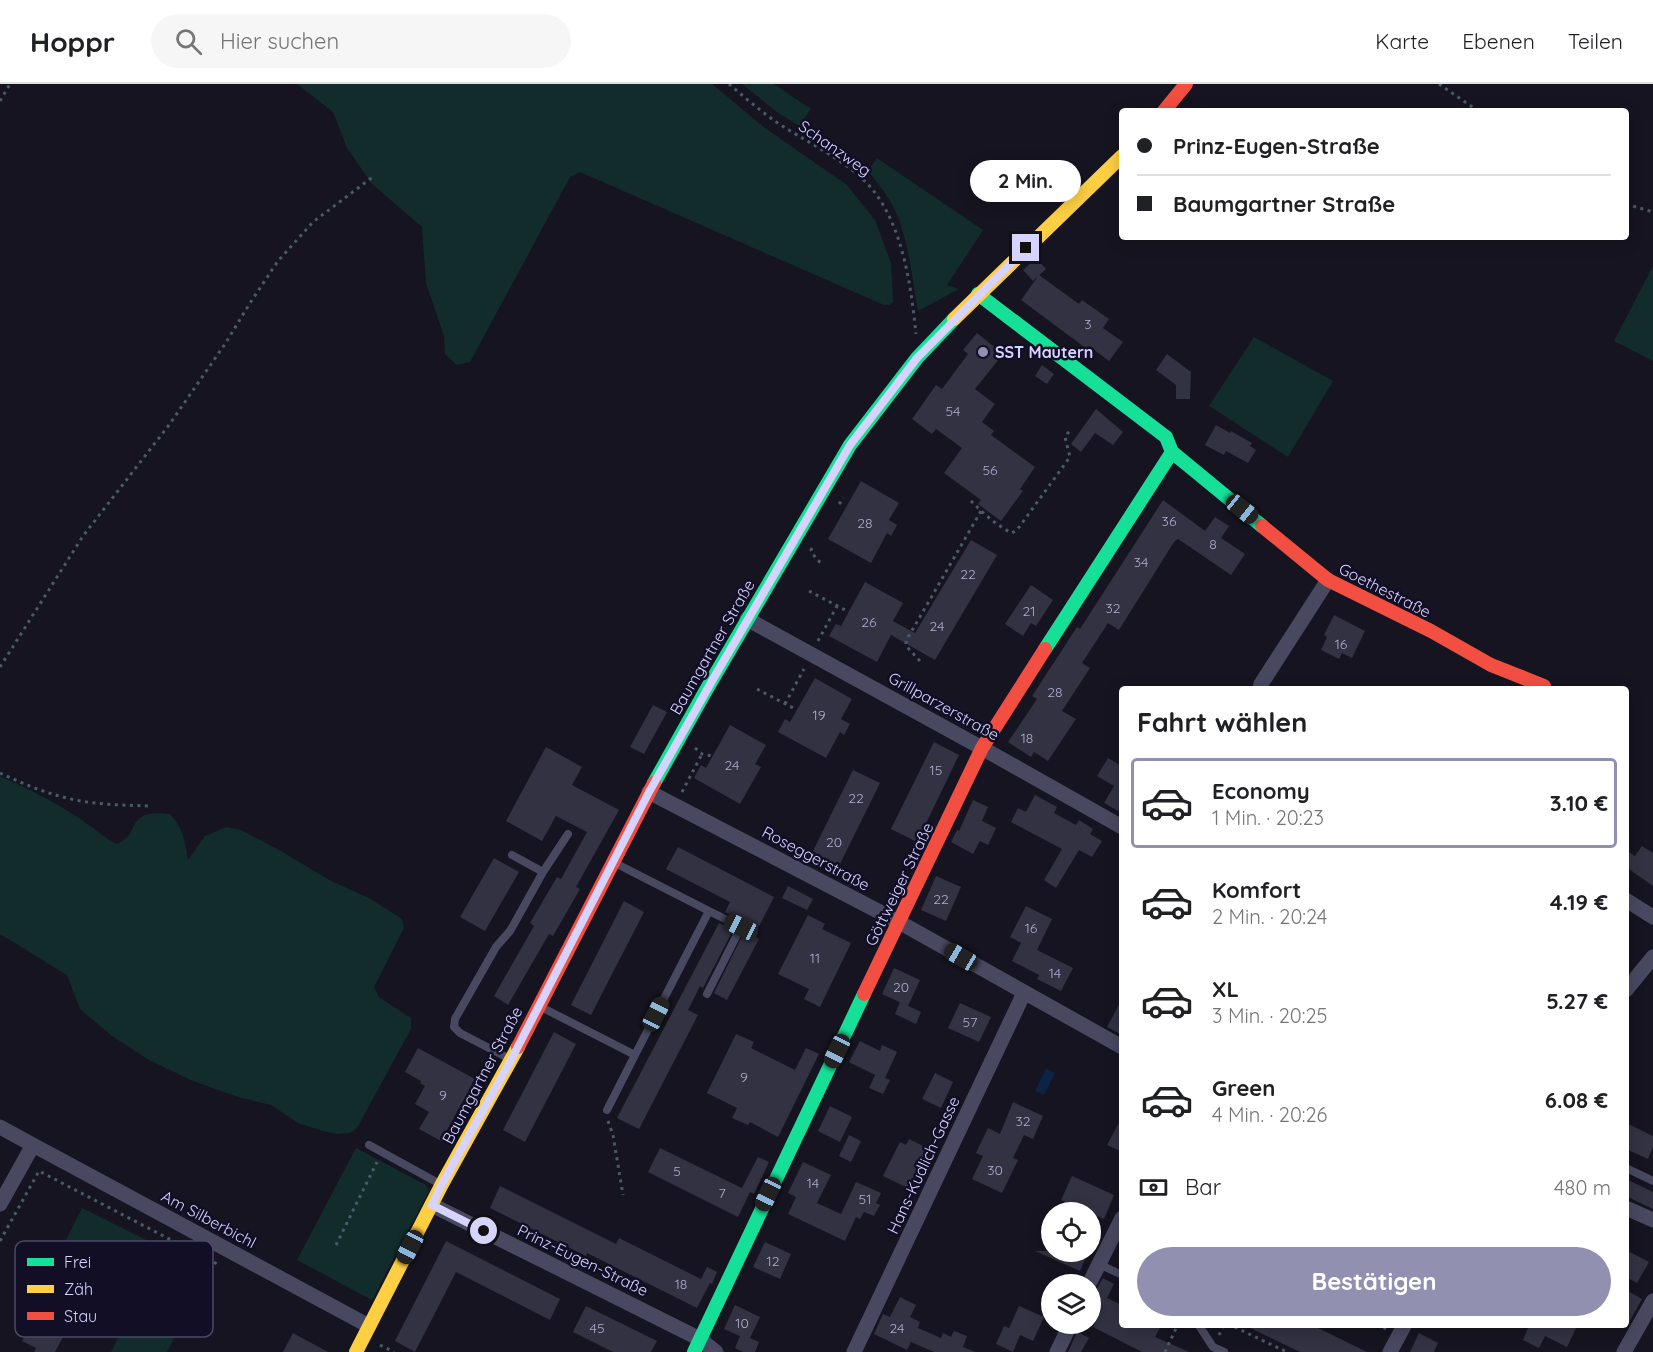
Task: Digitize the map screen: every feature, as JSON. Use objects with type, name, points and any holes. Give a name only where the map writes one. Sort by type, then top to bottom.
[{"type":"street","points":[[1166,108],[1186,84]]},
{"type":"street","name":"Baumgartner Straße","points":[[356,1352],[442,1184],[511,1060],[649,792],[747,619],[850,445],[917,358],[978,294],[1119,159]]},
{"type":"street","name":"Goethestraße","points":[[978,294],[1166,437],[1172,452],[1328,580],[1431,631],[1491,665],[1544,686]]},
{"type":"street","name":"Göttweiger Straße","points":[[697,1345],[982,748],[1172,452]]},
{"type":"street","points":[[1260,686],[1328,580]]},
{"type":"street","name":"Grillparzerstraße","points":[[747,619],[1119,825]]},
{"type":"street","name":"Roseggerstraße","points":[[649,792],[899,922],[1119,1045]]},
{"type":"street","points":[[1629,902],[1653,917]]},
{"type":"street","points":[[1629,986],[1653,957]]},
{"type":"street","name":"Hans-Kudlich-Gasse","points":[[854,1352],[1024,993]]},
{"type":"street","name":"Am Silberbichl","points":[[1,1129],[211,1241]]},
{"type":"street","points":[[0,1204],[33,1145]]},
{"type":"street","name":"Prinz-Eugen-Straße","points":[[432,1205],[697,1345],[716,1352]]},
{"type":"street","points":[[1629,1209],[1653,1220]]},
{"type":"street","points":[[1094,1274],[1119,1224]]},
{"type":"street","name":"Am Silberbichl","points":[[213,1242],[369,1326]]},
{"type":"street","points":[[1624,1352],[1653,1301]]},
{"type":"street","points":[[1390,1352],[1403,1328]]},
{"type":"street","points":[[1057,1352],[1066,1334]]},
{"type":"lane","points":[[511,1060],[460,1033],[454,1027],[455,1019],[496,947],[510,932],[543,872],[568,834]]},
{"type":"lane","points":[[512,855],[543,872]]},
{"type":"lane","points":[[613,862],[741,927],[707,994]]},
{"type":"lane","points":[[607,1110],[709,911]]},
{"type":"lane","points":[[538,1006],[635,1055]]},
{"type":"lane","points":[[369,1145],[442,1184]]},
{"type":"lane","points":[[1629,1169],[1653,1181]]},
{"type":"lane","points":[[1099,1264],[1119,1274]]},
{"type":"lane","points":[[1201,1328],[1214,1347],[1224,1352]]},
{"type":"path","points":[[0,101],[10,84]]},
{"type":"path","name":"Schanzweg","points":[[729,84],[772,119],[859,175],[875,192],[888,212],[903,253],[915,321],[917,358]]},
{"type":"path","points":[[1439,84],[1474,108]]},
{"type":"path","points":[[0,667],[83,536],[169,425],[225,344],[278,261],[313,222],[374,176]]},
{"type":"path","points":[[1629,205],[1653,212]]},
{"type":"path","points":[[971,501],[1006,531],[1012,533],[1017,530],[1070,457],[1065,437],[1070,430]]},
{"type":"path","points":[[840,496],[850,501]]},
{"type":"path","points":[[834,509],[844,498]]},
{"type":"path","points":[[920,661],[906,646],[906,640],[981,511]]},
{"type":"path","points":[[817,540],[811,550],[816,559],[824,565]]},
{"type":"path","points":[[809,591],[849,612]]},
{"type":"path","points":[[757,689],[797,710]]},
{"type":"path","points":[[699,751],[712,756]]},
{"type":"path","points":[[675,805],[702,754]]},
{"type":"path","points":[[0,773],[30,787],[58,796],[82,801],[148,806]]},
{"type":"path","points":[[607,1110],[623,1195]]},
{"type":"path","points":[[336,1245],[379,1158]]},
{"type":"path","points":[[0,1241],[39,1171],[173,1241]]},
{"type":"path","points":[[213,1262],[227,1269]]},
{"type":"path","points":[[1165,1352],[1176,1328]]},
{"type":"path","points":[[1236,1328],[1287,1352]]},
{"type":"path","points":[[376,1343],[394,1352]]},
{"type":"green space","points":[[297,84],[712,84],[765,128],[847,185],[875,220],[891,263],[893,302],[884,305],[580,172],[570,177],[470,362],[457,365],[445,354],[444,336],[426,283],[422,227],[372,184],[347,148],[333,112]]},
{"type":"green space","points":[[742,84],[774,84],[811,109],[799,126]]},
{"type":"green space","points":[[877,158],[983,230],[947,285],[959,289],[918,311],[910,260],[900,222],[889,200],[868,171]]},
{"type":"green space","points":[[1653,266],[1653,361],[1614,341]]},
{"type":"green space","points":[[1254,337],[1333,381],[1288,457],[1209,406]]},
{"type":"green space","points":[[0,776],[66,810],[117,844],[127,838],[137,821],[143,816],[155,813],[170,814],[183,835],[188,860],[205,836],[226,827],[241,830],[331,881],[369,898],[402,919],[404,928],[374,987],[379,997],[411,1018],[411,1029],[357,1128],[350,1133],[337,1134],[298,1123],[271,1105],[238,1097],[193,1081],[149,1060],[112,1036],[80,1009],[67,975],[0,934]]},
{"type":"green space","points":[[356,1148],[426,1185],[429,1191],[372,1300],[297,1260]]},
{"type":"green space","points":[[82,1208],[148,1241],[66,1241]]},
{"type":"green space","points":[[118,1337],[174,1337],[167,1352],[111,1352]]},
{"type":"water","points":[[1046,1068],[1055,1073],[1044,1095],[1035,1091]]},
{"type":"building","points":[[1036,258],[1046,269],[1033,281],[1023,270]]},
{"type":"building","points":[[1039,275],[1079,304],[1082,300],[1109,319],[1103,328],[1123,342],[1109,361],[1089,346],[1087,349],[1021,300]]},
{"type":"building","points":[[977,333],[1003,354],[975,389],[995,404],[982,422],[994,431],[991,435],[1035,467],[1020,489],[1023,491],[1001,521],[978,504],[981,500],[944,473],[962,448],[936,429],[932,434],[912,419],[936,385],[942,389],[968,354],[963,350]]},
{"type":"building","points":[[1167,354],[1191,372],[1190,399],[1176,399],[1176,385],[1156,370]]},
{"type":"building","points":[[1042,365],[1054,374],[1047,384],[1035,376]]},
{"type":"building","points":[[1096,409],[1123,432],[1113,445],[1095,433],[1081,452],[1071,444]]},
{"type":"building","points":[[1216,425],[1252,443],[1250,446],[1256,450],[1248,463],[1226,451],[1224,455],[1205,445]]},
{"type":"building","points":[[861,481],[899,503],[889,520],[897,525],[891,536],[887,533],[871,563],[828,539]]},
{"type":"building","points":[[1163,500],[1205,531],[1215,517],[1229,526],[1221,538],[1245,554],[1231,575],[1178,539],[1174,542],[1119,630],[1108,623],[1082,663],[1090,668],[1062,711],[1076,719],[1048,761],[1034,752],[1031,757],[1008,742],[1037,699],[1032,696],[1077,627],[1080,629]]},
{"type":"building","points":[[971,540],[997,555],[935,660],[891,635],[877,662],[829,636],[836,624],[841,626],[865,582],[903,603],[893,621],[915,633]]},
{"type":"building","points":[[1031,585],[1053,600],[1036,626],[1031,623],[1023,636],[1005,624]]},
{"type":"building","points":[[1334,615],[1365,631],[1352,658],[1342,653],[1339,659],[1321,650],[1327,637],[1324,635]]},
{"type":"building","points":[[815,678],[852,699],[841,719],[850,724],[844,735],[840,732],[826,758],[778,732],[785,719],[790,722]]},
{"type":"building","points":[[653,705],[667,712],[644,754],[630,747]]},
{"type":"building","points":[[730,725],[766,745],[755,764],[761,767],[740,804],[694,778],[701,765],[706,768]]},
{"type":"building","points":[[934,742],[959,755],[917,842],[891,829]]},
{"type":"building","points":[[546,747],[582,767],[572,785],[619,810],[576,887],[580,889],[553,936],[549,934],[508,1005],[494,996],[534,926],[530,923],[557,877],[561,879],[587,832],[556,816],[542,841],[506,821]]},
{"type":"building","points":[[1108,758],[1119,764],[1119,811],[1104,803],[1114,786],[1097,776]]},
{"type":"building","points":[[853,770],[880,783],[837,870],[810,857]]},
{"type":"building","points":[[1035,795],[1057,807],[1054,813],[1076,825],[1079,820],[1093,829],[1090,834],[1102,841],[1092,857],[1079,850],[1056,888],[1044,880],[1062,849],[1011,822],[1018,808],[1026,812]]},
{"type":"building","points":[[973,800],[988,807],[982,821],[996,828],[988,845],[980,841],[973,854],[951,842],[957,830],[959,831]]},
{"type":"building","points":[[1642,846],[1653,853],[1653,886],[1629,869],[1629,852],[1635,856]]},
{"type":"building","points":[[678,847],[774,897],[754,936],[759,939],[727,1000],[714,993],[747,926],[725,912],[730,902],[666,869]]},
{"type":"building","points":[[494,858],[519,872],[485,931],[460,917]]},
{"type":"building","points":[[936,876],[961,887],[946,921],[921,910]]},
{"type":"building","points":[[788,886],[813,899],[807,910],[782,898]]},
{"type":"building","points":[[624,901],[644,912],[591,1015],[571,1005]]},
{"type":"building","points":[[1026,906],[1052,919],[1037,950],[1073,968],[1061,991],[1037,979],[1039,975],[1012,961],[1021,943],[1010,937]]},
{"type":"building","points":[[808,915],[825,924],[822,929],[851,943],[820,1007],[804,999],[809,989],[778,974]]},
{"type":"building","points":[[719,923],[733,930],[703,988],[700,986],[688,1010],[698,1015],[639,1129],[617,1118]]},
{"type":"building","points":[[894,968],[920,980],[908,1006],[882,994]]},
{"type":"building","points":[[900,1002],[921,1012],[916,1024],[895,1014]]},
{"type":"building","points":[[960,1003],[991,1017],[979,1042],[948,1028]]},
{"type":"building","points":[[1119,1005],[1119,1033],[1107,1027]]},
{"type":"building","points":[[554,1032],[576,1044],[525,1142],[503,1130]]},
{"type":"building","points":[[736,1034],[754,1042],[751,1048],[795,1070],[806,1048],[819,1054],[778,1137],[750,1122],[748,1125],[732,1118],[737,1108],[707,1093]]},
{"type":"building","points":[[860,1041],[880,1051],[882,1045],[897,1052],[885,1078],[890,1080],[883,1094],[869,1088],[875,1075],[849,1062]]},
{"type":"building","points":[[418,1048],[475,1079],[441,1141],[419,1129],[429,1112],[415,1104],[425,1086],[420,1083],[421,1081],[405,1072]]},
{"type":"building","points":[[935,1073],[953,1082],[941,1108],[922,1099]]},
{"type":"building","points":[[1013,1102],[1043,1116],[1033,1139],[1024,1135],[1013,1158],[1018,1160],[1002,1193],[972,1179],[983,1156],[976,1153],[988,1128],[1000,1134]]},
{"type":"building","points":[[830,1106],[852,1117],[840,1142],[818,1131]]},
{"type":"building","points":[[1119,1123],[1119,1151],[1107,1145]]},
{"type":"building","points":[[1629,1124],[1653,1136],[1653,1147],[1648,1159],[1629,1150]]},
{"type":"building","points":[[849,1135],[861,1141],[851,1162],[839,1156]]},
{"type":"building","points":[[909,1139],[925,1147],[923,1153],[927,1155],[910,1189],[883,1176],[900,1142],[906,1145]]},
{"type":"building","points":[[660,1148],[750,1192],[738,1217],[648,1172]]},
{"type":"building","points":[[758,1157],[769,1162],[754,1194],[742,1188]]},
{"type":"building","points":[[803,1162],[831,1175],[817,1203],[841,1214],[856,1182],[881,1193],[876,1203],[880,1205],[874,1216],[864,1212],[860,1219],[856,1217],[845,1241],[788,1214],[796,1197],[788,1193]]},
{"type":"building","points":[[1072,1176],[1114,1195],[1104,1219],[1101,1218],[1101,1202],[1061,1200]]},
{"type":"building","points":[[1629,1180],[1653,1192],[1653,1209],[1629,1197]]},
{"type":"building","points":[[500,1186],[616,1244],[619,1238],[701,1279],[707,1267],[717,1272],[712,1284],[710,1283],[697,1308],[490,1208]]},
{"type":"building","points":[[446,1241],[560,1299],[550,1320],[456,1272],[415,1352],[395,1341]]},
{"type":"building","points":[[765,1242],[791,1254],[780,1279],[753,1267]]},
{"type":"building","points":[[1629,1252],[1649,1262],[1637,1283],[1629,1279]]},
{"type":"building","points":[[1060,1262],[1084,1262],[1080,1271]]},
{"type":"building","points":[[1103,1278],[1114,1284],[1107,1298],[1119,1304],[1119,1328],[1160,1328],[1155,1337],[1189,1352],[1142,1352],[1101,1331],[1101,1281]]},
{"type":"building","points":[[1629,1292],[1642,1299],[1629,1323]]},
{"type":"building","points":[[900,1297],[916,1305],[910,1317],[920,1322],[918,1328],[941,1338],[943,1333],[951,1337],[954,1331],[967,1336],[963,1347],[975,1352],[934,1352],[911,1342],[907,1350],[874,1334],[883,1314],[890,1317]]},
{"type":"building","points":[[735,1305],[760,1317],[750,1338],[759,1342],[755,1352],[743,1352],[735,1348],[740,1336],[724,1329]]},
{"type":"building","points":[[586,1306],[657,1341],[651,1352],[613,1352],[573,1332]]},
{"type":"building","points":[[1019,1306],[1041,1316],[1041,1324],[1033,1341],[1020,1335],[1013,1352],[996,1344],[1004,1326],[1009,1328]]},
{"type":"building","points":[[1250,1328],[1318,1328],[1367,1352],[1300,1352]]},
{"type":"building","points":[[1528,1328],[1576,1328],[1567,1347],[1545,1336],[1539,1348],[1523,1340]]},
{"type":"building","points":[[293,1333],[328,1352],[283,1352]]},
{"type":"building","points":[[1419,1333],[1438,1343],[1434,1352],[1410,1352]]},
{"type":"building","points":[[1076,1334],[1089,1338],[1081,1352],[1068,1352]]},
{"type":"building","points":[[24,1337],[63,1337],[55,1352],[34,1352],[36,1348],[22,1341]]},
{"type":"traffic: fast","points":[[978,294],[1166,437],[1172,452],[1262,526]]},
{"type":"traffic: fast","points":[[654,783],[850,445],[917,358],[954,319]]},
{"type":"traffic: fast","points":[[1045,649],[1172,452]]},
{"type":"traffic: fast","points":[[694,1352],[864,994]]},
{"type":"traffic: slow","points":[[954,319],[1119,159]]},
{"type":"traffic: slow","points":[[356,1352],[442,1184],[518,1047]]},
{"type":"traffic: jam","points":[[1166,108],[1186,84]]},
{"type":"traffic: jam","points":[[1262,526],[1328,580],[1431,631],[1491,665],[1544,686]]},
{"type":"traffic: jam","points":[[864,994],[982,748],[1045,649]]},
{"type":"traffic: jam","points":[[518,1047],[654,783]]},
{"type":"place","name":"SST Mautern","points":[[983,352]]},
{"type":"route","points":[[484,1231],[432,1205],[511,1060],[649,792],[850,445],[917,358],[1026,248]]}]
